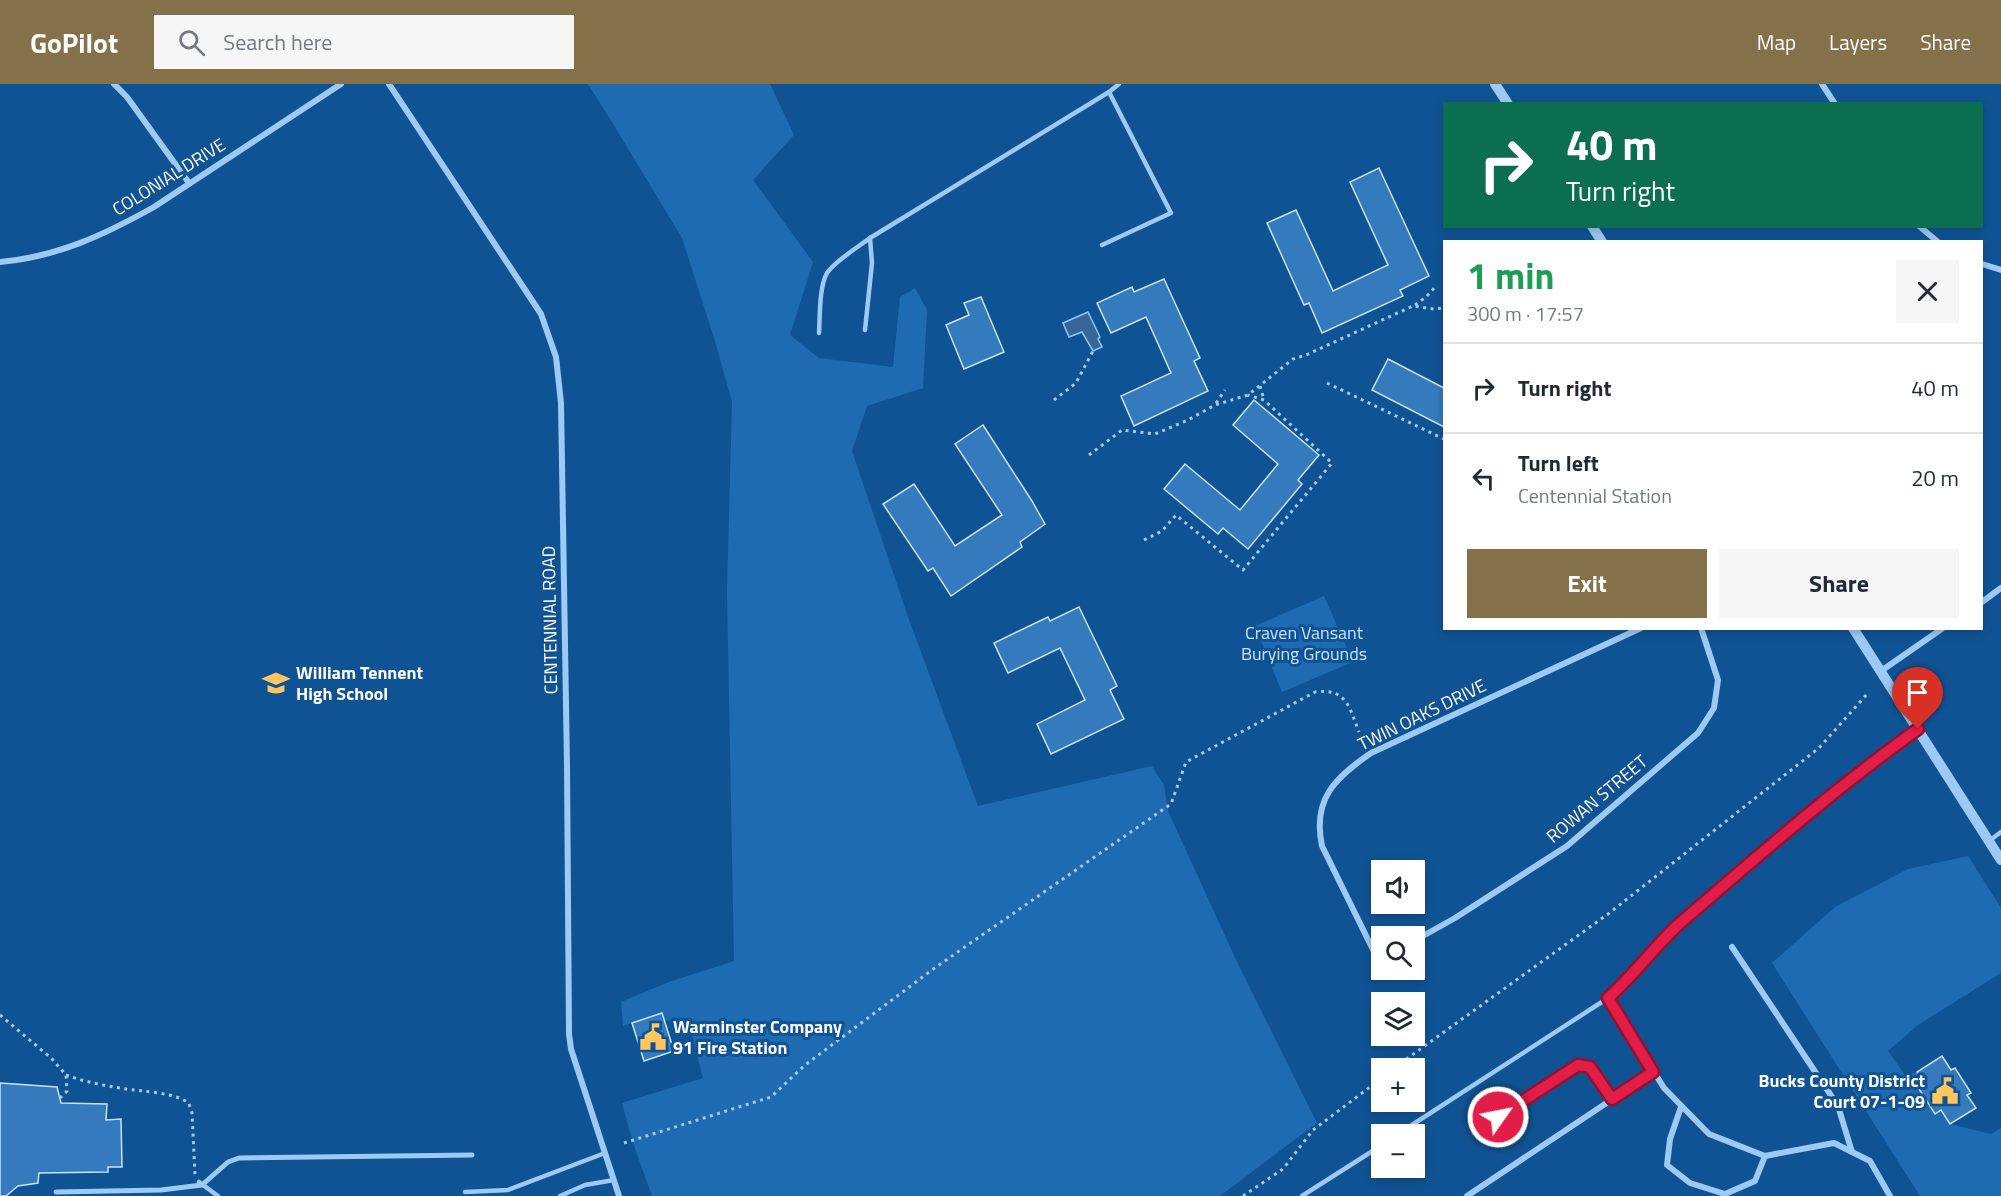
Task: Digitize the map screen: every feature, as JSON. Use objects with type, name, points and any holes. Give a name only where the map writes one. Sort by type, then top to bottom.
[{"type":"street","points":[[114,84],[127,98],[189,183]]},
{"type":"street","name":"COLONIAL DRIVE","points":[[0,262],[24,260],[54,253],[100,236],[154,207],[341,84]]},
{"type":"street","name":"CENTENNIAL ROAD","points":[[389,84],[541,314],[556,357],[561,403],[569,1034],[572,1050],[619,1196]]},
{"type":"street","points":[[1495,84],[1507,102]]},
{"type":"street","points":[[1822,84],[1834,102]]},
{"type":"street","points":[[1921,228],[1936,240]]},
{"type":"street","points":[[1983,264],[2001,270]]},
{"type":"street","points":[[1983,601],[2001,588]]},
{"type":"street","name":"TWIN OAKS DRIVE","points":[[1371,943],[1322,846],[1318,829],[1322,805],[1331,787],[1346,770],[1371,753],[1637,630]]},
{"type":"street","name":"ROWAN STREET","points":[[1425,934],[1567,846],[1698,733],[1714,708],[1718,680],[1702,630]]},
{"type":"street","points":[[1854,630],[2001,860]]},
{"type":"street","points":[[1881,671],[1939,630]]},
{"type":"street","points":[[1732,947],[1838,1106],[1852,1152]]},
{"type":"street","points":[[1608,998],[1664,1088],[1709,1134],[1765,1156],[1834,1143],[1870,1161],[1890,1196]]},
{"type":"street","points":[[1467,1196],[1653,1072]]},
{"type":"street","points":[[1681,1107],[1670,1139],[1667,1165],[1690,1183],[1725,1194],[1755,1181],[1765,1156]]},
{"type":"street","points":[[56,1192],[161,1190],[201,1183],[228,1162],[239,1158],[472,1155]]},
{"type":"lane","points":[[819,333],[822,288],[831,268],[870,238],[1119,84]]},
{"type":"lane","points":[[1102,245],[1171,213],[1109,92]]},
{"type":"lane","points":[[865,330],[872,263],[870,238]]},
{"type":"lane","points":[[1413,1124],[1608,998],[1640,968],[1656,945],[1696,909],[1876,759],[1918,729]]},
{"type":"lane","points":[[1989,841],[2001,832]]},
{"type":"lane","points":[[1498,1117],[1578,1065],[1590,1067],[1612,1099]]},
{"type":"lane","points":[[1302,1196],[1371,1152]]},
{"type":"lane","points":[[465,1192],[509,1193],[605,1153]]},
{"type":"lane","points":[[560,1196],[585,1185],[614,1180]]},
{"type":"lane","points":[[201,1183],[218,1196]]},
{"type":"path","points":[[1089,454],[1122,430],[1155,434],[1215,405],[1248,394],[1293,359],[1413,306],[1436,286]]},
{"type":"path","points":[[1413,306],[1443,308]]},
{"type":"path","points":[[1054,400],[1076,383],[1093,351]]},
{"type":"path","points":[[1327,383],[1443,439]]},
{"type":"path","points":[[1260,386],[1264,400]]},
{"type":"path","points":[[1215,405],[1225,390]]},
{"type":"path","points":[[1144,540],[1162,531],[1176,515],[1244,570],[1332,463],[1264,400],[1248,394]]},
{"type":"path","points":[[624,1143],[771,1097],[805,1065],[936,967],[1171,804],[1186,762],[1315,692],[1338,693],[1346,702],[1359,732]]},
{"type":"path","points":[[1408,1058],[1608,914],[1819,748],[1868,693]]},
{"type":"path","points":[[0,1015],[51,1058],[66,1075],[125,1089],[157,1092],[189,1104],[192,1113],[193,1173],[201,1183]]},
{"type":"path","points":[[60,1098],[67,1091],[66,1075]]},
{"type":"path","points":[[1242,1196],[1283,1169],[1313,1131],[1371,1086]]},
{"type":"green space","points":[[588,84],[770,84],[794,135],[753,180],[813,262],[790,335],[819,358],[893,367],[900,297],[915,288],[927,310],[923,388],[867,406],[852,451],[908,617],[978,806],[1152,766],[1164,785],[1168,811],[1237,962],[1317,1123],[1220,1196],[652,1196],[633,1143],[622,1103],[703,1078],[688,1018],[664,1021],[661,1013],[623,1026],[621,1002],[669,982],[734,961],[727,592],[732,402],[682,238]]},
{"type":"green space","name":"Craven Vansant Burying Grounds","points":[[1324,596],[1353,662],[1282,692],[1255,626]]},
{"type":"green space","points":[[1968,856],[2001,908],[2001,973],[1918,1025],[1888,1051],[1905,1075],[1917,1072],[1925,1085],[1919,1090],[1934,1114],[1941,1110],[1950,1124],[1991,1134],[2001,1128],[2001,1196],[1920,1196],[1772,963],[1835,907],[1908,869]]},
{"type":"shaded area","points":[[1088,312],[1100,337],[1098,339],[1102,347],[1093,351],[1082,332],[1069,337],[1063,323]]},
{"type":"building","points":[[1379,168],[1429,276],[1400,290],[1403,296],[1322,333],[1309,303],[1304,305],[1267,223],[1296,210],[1333,291],[1388,265],[1350,182]]},
{"type":"building","points":[[1164,279],[1200,358],[1194,361],[1208,391],[1134,426],[1121,396],[1171,373],[1146,317],[1111,333],[1097,303],[1132,287],[1134,292]]},
{"type":"building","points":[[981,297],[1004,352],[964,369],[946,325],[969,315],[964,303]]},
{"type":"building","points":[[1388,359],[1443,387],[1443,426],[1372,390]]},
{"type":"building","points":[[1254,400],[1319,455],[1298,480],[1302,484],[1248,549],[1223,528],[1218,534],[1164,489],[1185,464],[1240,510],[1278,464],[1233,425]]},
{"type":"building","points":[[983,425],[1045,524],[1020,542],[1022,547],[951,596],[933,568],[928,571],[883,504],[914,484],[955,546],[1002,515],[955,444]]},
{"type":"building","points":[[1079,607],[1117,686],[1110,690],[1124,719],[1051,754],[1037,724],[1085,700],[1060,648],[1008,673],[994,643],[1048,617],[1050,621]]},
{"type":"building","name":"Warminster Company 91 Fire Station","points":[[662,1013],[674,1051],[644,1061],[632,1023]]},
{"type":"building","name":"Bucks County District Court 07-1-09","points":[[1942,1056],[1951,1070],[1955,1068],[1971,1093],[1967,1095],[1976,1108],[1950,1124],[1941,1110],[1935,1114],[1919,1089],[1925,1085],[1917,1072]]},
{"type":"building","points":[[0,1083],[57,1087],[61,1103],[107,1104],[106,1120],[121,1119],[122,1167],[108,1167],[108,1172],[39,1173],[38,1183],[18,1186],[6,1196],[0,1196]]},
{"type":"place","name":"William Tennent High School","points":[[276,683]]},
{"type":"place","name":"Warminster Company 91 Fire Station","points":[[653,1037]]},
{"type":"place","name":"Bucks County District Court 07-1-09","points":[[1945,1091]]},
{"type":"route","points":[[1498,1117],[1578,1065],[1590,1067],[1612,1099],[1653,1072],[1608,998],[1640,968],[1656,945],[1679,924],[1774,842],[1876,759],[1918,729]]}]
